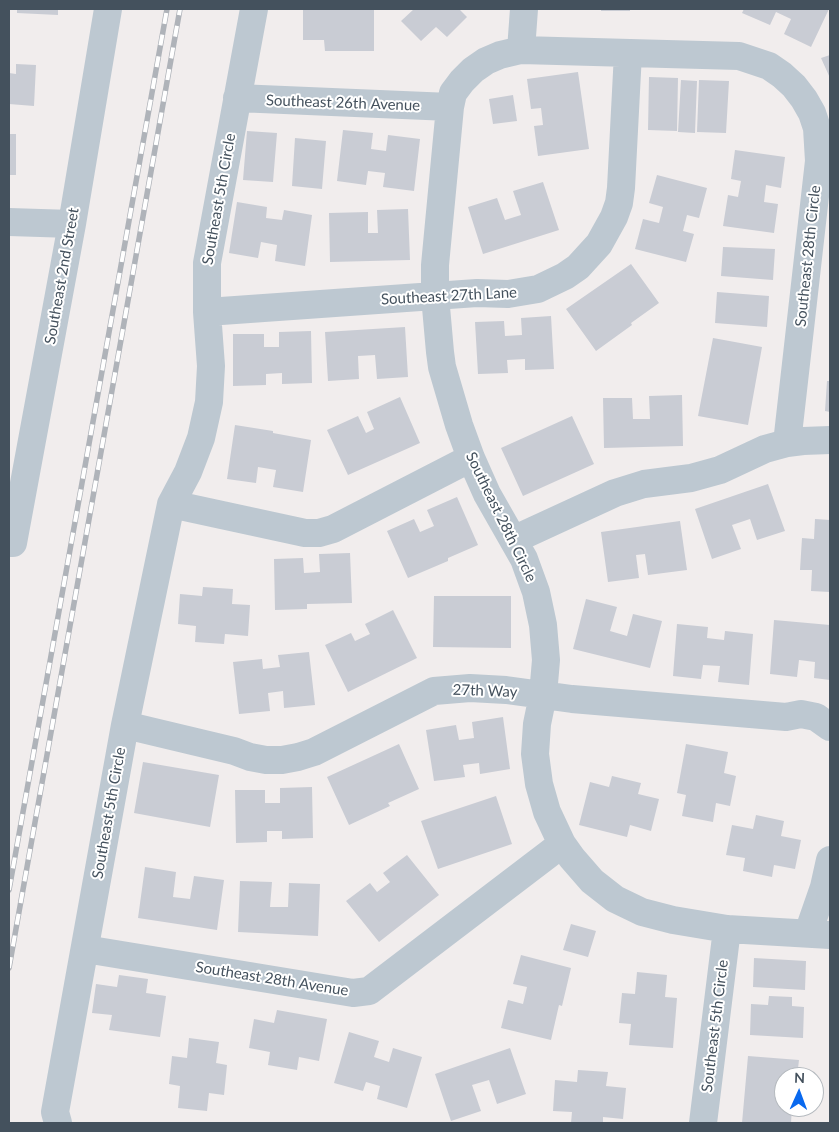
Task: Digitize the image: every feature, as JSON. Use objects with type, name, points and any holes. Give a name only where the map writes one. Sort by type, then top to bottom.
[{"type":"street","name":"Southeast 2nd Street","points":[[11,543],[72,224],[108,9]]},
{"type":"street","name":"Southeast 5th Circle","points":[[58,1123],[55,1112],[125,725],[171,504],[188,472],[201,438],[209,402],[211,366],[206,263],[254,9]]},
{"type":"street","points":[[521,50],[524,9]]},
{"type":"street","name":"Southeast 28th Circle","points":[[787,443],[819,161],[817,128],[812,113],[804,99],[782,75],[768,66],[739,56],[521,50],[500,55],[486,61],[473,70],[454,93],[450,107],[435,265],[435,296],[442,367],[459,425],[472,458],[488,494],[524,559],[536,592],[544,625],[546,660],[543,695],[537,724],[535,754],[538,784],[547,812],[562,844],[592,880],[615,900],[642,912],[673,920],[727,929],[821,924]]},
{"type":"street","name":"Southeast 27th Lane","points":[[207,312],[477,293],[508,294],[552,283],[572,271],[599,244],[614,217],[622,188],[628,53]]},
{"type":"street","name":"Southeast 26th Avenue","points":[[237,98],[450,107]]},
{"type":"street","points":[[9,222],[72,224]]},
{"type":"street","points":[[513,540],[615,493],[644,484],[691,478],[720,470],[766,449],[787,443],[830,440]]},
{"type":"street","points":[[171,504],[305,533],[320,533],[333,529],[472,458]]},
{"type":"street","name":"27th Way","points":[[125,725],[234,751],[250,757],[282,760],[314,752],[434,690],[470,688],[506,690],[581,700],[786,717],[801,714],[816,717],[830,728]]},
{"type":"street","name":"Southeast 28th Avenue","points":[[85,949],[353,993],[369,991],[562,844]]},
{"type":"street","points":[[821,924],[824,887],[830,860]]},
{"type":"street","name":"Southeast 5th Circle","points":[[703,1123],[727,929]]},
{"type":"building","points":[[17,9],[58,9],[58,15],[17,13]]},
{"type":"building","points":[[374,9],[374,51],[325,51],[324,40],[303,40],[303,10]]},
{"type":"building","points":[[414,9],[459,9],[467,17],[447,37],[436,27],[421,41],[401,21]]},
{"type":"building","points":[[601,9],[630,9],[630,11],[601,11]]},
{"type":"building","points":[[744,9],[829,9],[811,47],[784,34],[791,19],[776,12],[770,25],[742,13]]},
{"type":"building","points":[[830,55],[830,78],[821,58]]},
{"type":"building","points":[[16,64],[36,65],[34,106],[9,104],[9,73],[16,74]]},
{"type":"building","points":[[578,72],[589,149],[538,156],[534,126],[543,125],[541,108],[531,109],[527,79]]},
{"type":"building","points":[[649,77],[678,78],[677,131],[648,130]]},
{"type":"building","points":[[681,80],[697,81],[695,133],[678,132]]},
{"type":"building","points":[[699,80],[729,81],[726,133],[697,132]]},
{"type":"building","points":[[513,95],[517,121],[493,124],[489,99]]},
{"type":"building","points":[[343,130],[373,133],[371,149],[386,151],[388,135],[420,139],[414,191],[383,187],[385,173],[368,171],[366,185],[337,181]]},
{"type":"building","points":[[247,131],[277,133],[273,182],[243,180]]},
{"type":"building","points":[[9,134],[16,134],[16,175],[9,175]]},
{"type":"building","points":[[295,138],[326,141],[322,189],[292,186]]},
{"type":"building","points":[[735,150],[785,157],[781,188],[766,185],[764,202],[778,204],[774,233],[723,226],[728,195],[738,197],[741,181],[731,179]]},
{"type":"building","points":[[657,175],[707,188],[699,218],[687,215],[683,231],[694,234],[686,262],[635,249],[643,219],[659,223],[663,207],[649,203]]},
{"type":"building","points":[[543,182],[559,230],[483,254],[468,207],[497,198],[505,220],[521,215],[513,191]]},
{"type":"building","points":[[237,202],[267,207],[266,218],[282,220],[284,210],[312,215],[305,266],[275,261],[277,245],[261,242],[258,258],[229,253]]},
{"type":"building","points":[[408,209],[410,260],[330,262],[329,213],[368,212],[368,233],[378,233],[377,210]]},
{"type":"building","points":[[723,247],[775,249],[773,280],[721,276]]},
{"type":"building","points":[[631,264],[659,303],[596,351],[566,309]]},
{"type":"building","points":[[717,292],[769,296],[767,327],[715,323]]},
{"type":"building","points":[[551,316],[554,369],[525,370],[525,359],[507,360],[508,373],[478,374],[475,322],[504,321],[505,336],[522,335],[521,318]]},
{"type":"building","points":[[405,327],[408,377],[377,379],[375,355],[358,356],[359,379],[328,381],[325,332]]},
{"type":"building","points":[[311,331],[312,383],[282,384],[282,373],[266,374],[266,385],[233,386],[233,334],[264,334],[264,347],[279,347],[279,332]]},
{"type":"building","points":[[713,338],[762,347],[748,425],[698,416]]},
{"type":"building","points":[[827,381],[830,381],[830,412],[825,411]]},
{"type":"building","points":[[682,395],[683,446],[604,448],[603,398],[632,398],[633,419],[650,419],[649,396]]},
{"type":"building","points":[[400,397],[420,443],[348,475],[327,430],[358,416],[366,433],[374,429],[367,412]]},
{"type":"building","points":[[572,416],[594,464],[523,496],[501,448]]},
{"type":"building","points":[[235,425],[311,440],[303,492],[273,487],[276,470],[258,467],[256,483],[227,479]]},
{"type":"building","points":[[768,484],[785,531],[757,540],[750,519],[732,525],[741,549],[712,559],[695,509]]},
{"type":"building","points":[[457,497],[478,545],[448,558],[448,561],[408,578],[387,531],[414,519],[420,532],[434,526],[427,510]]},
{"type":"building","points":[[815,519],[830,520],[830,592],[811,591],[812,570],[800,570],[802,538],[814,539]]},
{"type":"building","points":[[680,521],[687,570],[648,575],[645,554],[636,555],[639,578],[608,582],[601,532]]},
{"type":"building","points":[[350,553],[352,603],[307,604],[307,609],[275,610],[274,559],[303,558],[304,573],[320,572],[319,554]]},
{"type":"building","points":[[203,587],[233,589],[232,604],[250,605],[248,636],[225,634],[224,644],[195,642],[196,626],[178,624],[180,594],[202,596]]},
{"type":"building","points":[[434,596],[511,596],[511,648],[433,647]]},
{"type":"building","points":[[586,599],[617,607],[610,631],[627,636],[633,614],[662,621],[650,668],[573,649]]},
{"type":"building","points":[[393,610],[417,658],[348,692],[325,645],[351,633],[355,641],[370,634],[365,624]]},
{"type":"building","points":[[774,620],[830,625],[830,680],[814,678],[815,662],[799,660],[797,677],[770,674]]},
{"type":"building","points":[[677,624],[708,627],[707,638],[724,640],[725,631],[753,634],[749,685],[718,682],[720,666],[703,665],[701,679],[673,676]]},
{"type":"building","points":[[309,652],[315,705],[284,708],[283,691],[268,693],[270,711],[239,714],[233,662],[262,659],[263,669],[280,667],[278,655]]},
{"type":"building","points":[[503,717],[510,769],[480,774],[479,763],[463,765],[465,777],[434,781],[426,730],[456,725],[459,740],[474,738],[472,722]]},
{"type":"building","points":[[399,744],[419,789],[388,803],[390,806],[349,825],[327,777]]},
{"type":"building","points":[[686,744],[728,752],[724,773],[736,776],[730,806],[716,803],[713,822],[682,816],[686,795],[677,793]]},
{"type":"building","points":[[143,762],[219,775],[210,827],[134,813]]},
{"type":"building","points":[[612,776],[641,783],[638,794],[659,799],[651,831],[630,825],[627,837],[579,825],[590,782],[609,787]]},
{"type":"building","points":[[312,787],[313,838],[282,839],[282,831],[267,831],[267,842],[236,843],[235,790],[265,790],[265,803],[280,803],[280,788]]},
{"type":"building","points":[[496,796],[512,844],[438,869],[421,821]]},
{"type":"building","points":[[756,815],[784,821],[781,836],[801,840],[795,869],[774,865],[772,877],[743,871],[745,858],[726,855],[732,825],[753,829]]},
{"type":"building","points":[[407,855],[439,895],[379,942],[346,901],[370,883],[377,892],[390,882],[383,873]]},
{"type":"building","points":[[145,867],[176,872],[173,897],[190,899],[194,876],[224,880],[217,930],[138,918]]},
{"type":"building","points":[[240,881],[272,882],[270,907],[288,907],[289,883],[320,884],[318,936],[238,932]]},
{"type":"building","points":[[571,924],[596,931],[588,957],[563,950]]},
{"type":"building","points":[[521,955],[571,968],[562,1006],[559,1005],[551,1040],[501,1028],[508,1000],[523,1004],[527,987],[513,984]]},
{"type":"building","points":[[754,958],[806,961],[805,990],[753,987]]},
{"type":"building","points":[[637,972],[667,975],[665,997],[677,998],[673,1048],[629,1045],[631,1024],[619,1023],[622,993],[635,994]]},
{"type":"building","points":[[119,975],[148,979],[146,993],[166,996],[160,1037],[109,1030],[112,1015],[92,1013],[96,984],[117,987]]},
{"type":"building","points":[[769,996],[792,997],[792,1006],[804,1007],[803,1038],[750,1035],[751,1004],[768,1005]]},
{"type":"building","points":[[277,1010],[327,1019],[319,1061],[299,1057],[297,1070],[268,1065],[270,1052],[249,1048],[254,1019],[274,1023]]},
{"type":"building","points":[[349,1032],[379,1041],[374,1057],[389,1062],[393,1048],[422,1057],[407,1108],[377,1099],[380,1086],[366,1082],[363,1091],[334,1083]]},
{"type":"building","points":[[189,1038],[219,1042],[216,1063],[227,1065],[224,1095],[209,1093],[207,1111],[178,1108],[180,1086],[169,1084],[172,1056],[187,1058]]},
{"type":"building","points":[[510,1048],[526,1094],[497,1104],[489,1080],[472,1085],[481,1111],[451,1121],[435,1074]]},
{"type":"building","points":[[748,1056],[799,1060],[798,1067],[774,1067],[774,1117],[791,1117],[791,1123],[742,1123]]},
{"type":"building","points":[[578,1070],[608,1072],[606,1086],[626,1088],[623,1119],[603,1117],[603,1123],[571,1123],[572,1112],[553,1111],[555,1080],[577,1082]]},
{"type":"railway","points":[[9,890],[167,9]]},
{"type":"railway","points":[[9,968],[180,9]]}]
